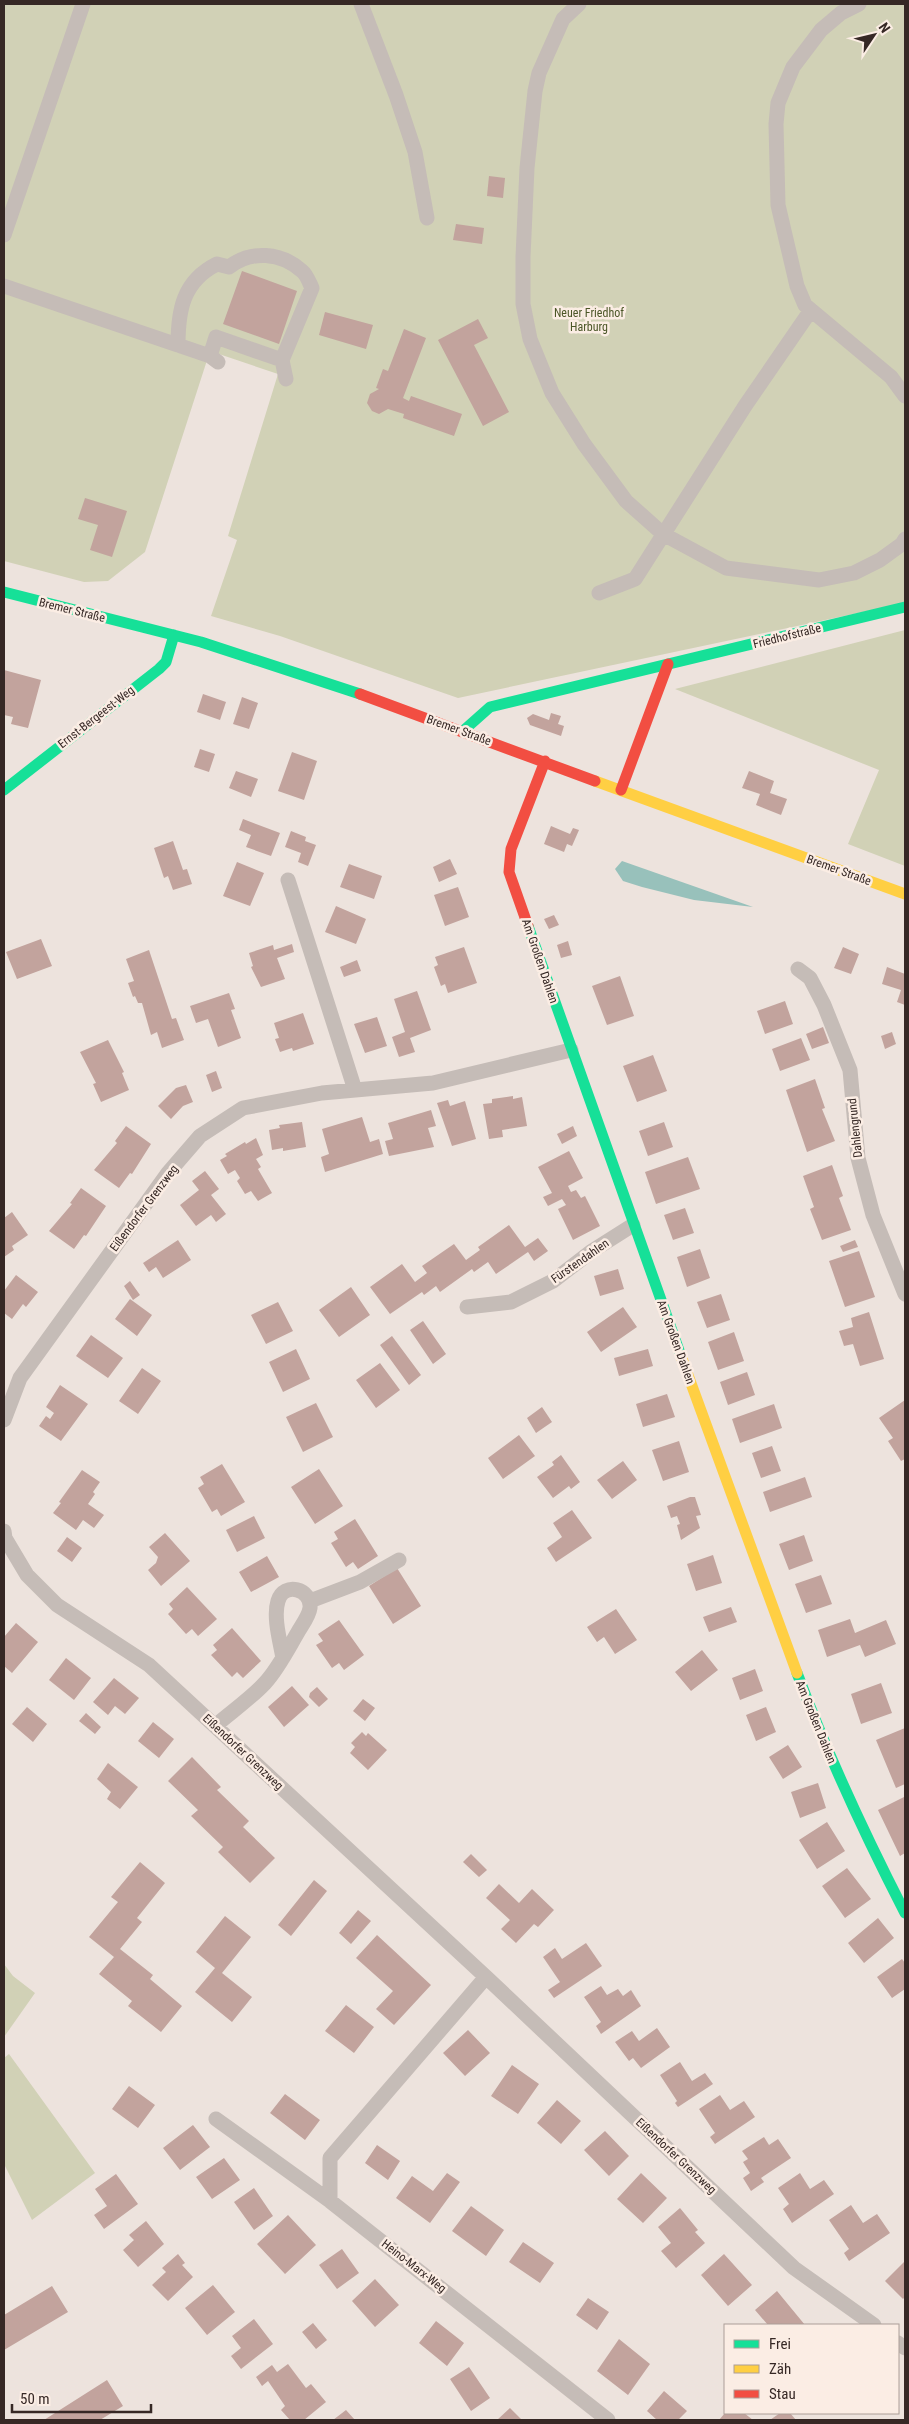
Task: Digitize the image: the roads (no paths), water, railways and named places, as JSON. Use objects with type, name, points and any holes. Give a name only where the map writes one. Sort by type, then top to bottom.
[{"type":"street","points":[[4,235],[84,4]]},
{"type":"street","points":[[361,4],[416,152],[427,218]]},
{"type":"street","points":[[579,4],[563,19],[539,73],[535,91],[526,198],[523,304],[530,339],[552,392],[584,444],[626,501],[663,534],[726,568],[819,580],[863,568],[888,554],[902,544],[905,538]]},
{"type":"street","points":[[859,4],[841,13],[821,30],[793,67],[778,103],[776,124],[778,205],[797,286],[805,305],[891,377],[905,396]]},
{"type":"street","points":[[178,345],[178,320],[187,289],[202,272],[217,264],[229,267],[239,260],[258,254],[284,259],[304,272],[312,288],[282,360],[286,379]]},
{"type":"street","points":[[4,286],[214,359],[216,337],[282,360]]},
{"type":"street","points":[[599,592],[636,579],[745,406],[811,310]]},
{"type":"street","name":"Bremer Straße","points":[[4,592],[174,635],[318,679],[905,894]]},
{"type":"street","name":"Friedhofstraße","points":[[463,731],[490,707],[905,607]]},
{"type":"street","name":"Ernst-Bergeest-Weg","points":[[4,790],[159,669],[166,662],[174,635]]},
{"type":"street","points":[[621,790],[668,664]]},
{"type":"street","name":"Am Großen Dahlen","points":[[545,761],[511,849],[509,872],[633,1225],[813,1716],[860,1826],[905,1913]]},
{"type":"street","points":[[288,880],[355,1090]]},
{"type":"street","name":"Dahlengrund","points":[[798,969],[810,978],[824,1005],[850,1070],[858,1158],[873,1215],[905,1294]]},
{"type":"street","name":"Eißendorfer Grenzweg","points":[[4,1420],[20,1378],[168,1173],[200,1136],[242,1108],[322,1093],[433,1083],[572,1050]]},
{"type":"street","name":"Fürstendahlen","points":[[467,1307],[511,1302],[553,1281],[592,1251],[633,1225]]},
{"type":"street","name":"Eißendorfer Grenzweg","points":[[4,1531],[5,1538],[27,1575],[57,1605],[149,1665],[486,1977],[794,2268],[873,2324]]},
{"type":"street","points":[[310,1601],[360,1582],[399,1560]]},
{"type":"street","points":[[215,1726],[265,1683],[282,1658],[310,1610],[310,1601],[298,1590],[292,1588],[285,1591],[278,1599],[276,1609],[282,1658]]},
{"type":"street","points":[[330,2200],[330,2158],[486,1977]]},
{"type":"street","name":"Heino-Marx-Weg","points":[[216,2119],[330,2200],[608,2420]]},
{"type":"water","points":[[622,861],[753,907],[694,900],[623,881],[615,869]]},
{"type":"park label","name":"Neuer Friedhof Harburg","points":[[589,320]]}]
